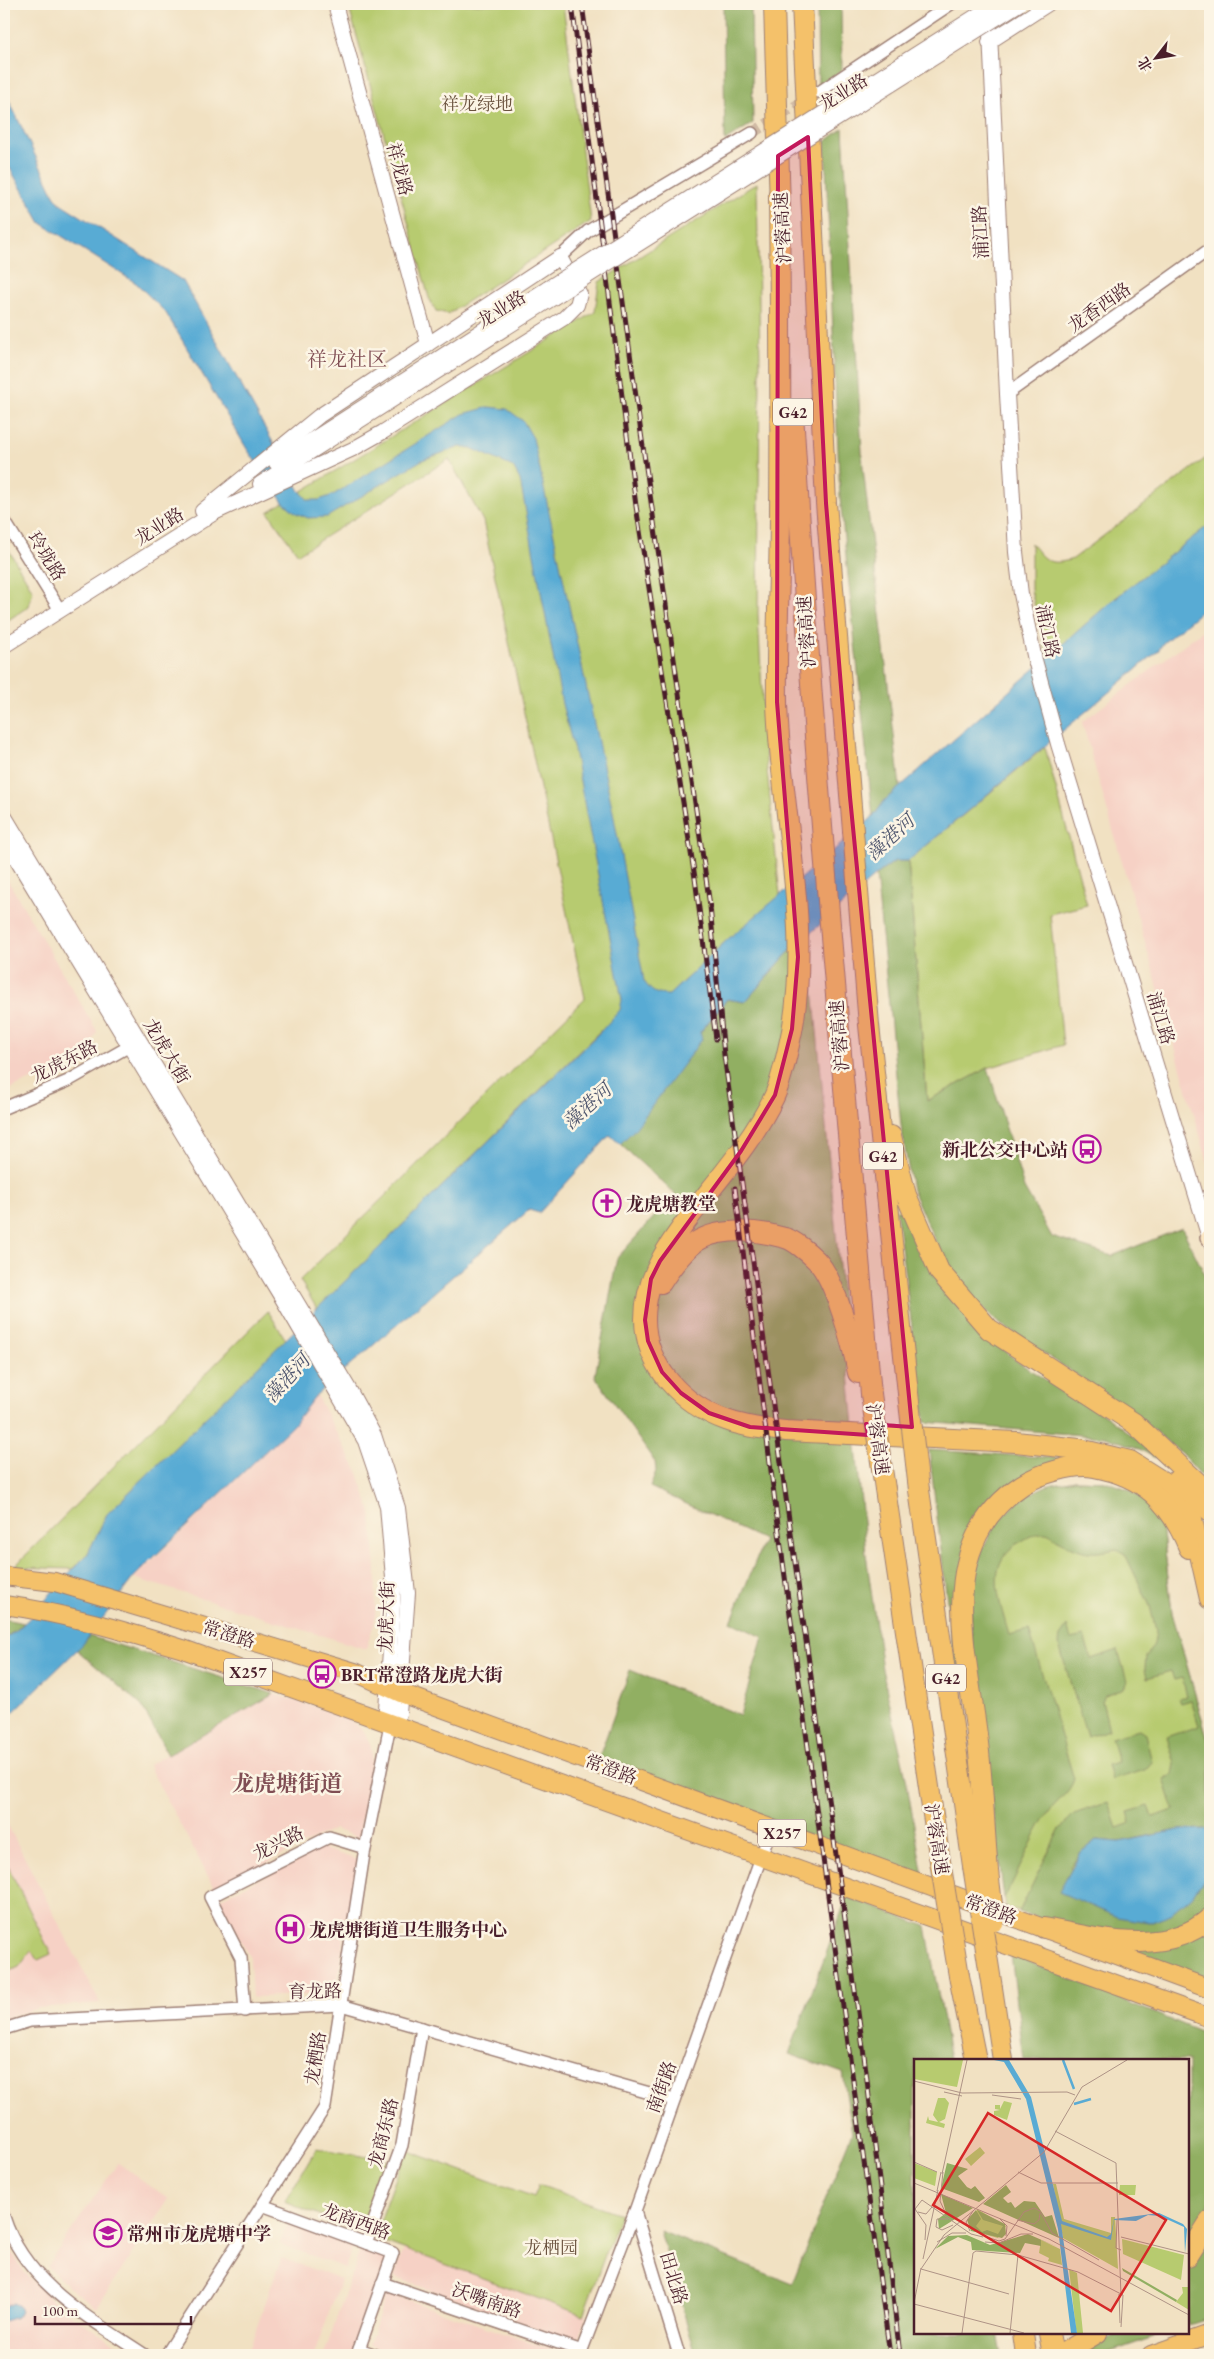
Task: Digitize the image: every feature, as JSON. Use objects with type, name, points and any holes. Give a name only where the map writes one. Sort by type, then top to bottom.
[{"type":"highway","name":"沪蓉高速","points":[[774,4],[780,194],[805,621],[867,1393],[880,1488],[922,1737],[958,1976],[976,2059]]},
{"type":"highway","name":"沪蓉高速","points":[[802,4],[826,503],[850,797],[919,1490],[981,1868]]},
{"type":"highway","points":[[780,194],[778,702],[782,774],[792,844],[798,957],[792,1029],[776,1094],[741,1151],[671,1242],[651,1279],[645,1320],[648,1341],[662,1372],[670,1384],[694,1403],[724,1420],[750,1427],[786,1431],[1016,1442],[1079,1449],[1130,1461],[1168,1485],[1183,1501],[1192,1519],[1210,1601]]},
{"type":"highway","points":[[862,917],[887,1118],[906,1195],[939,1271],[989,1329],[1134,1423],[1210,1498]]},
{"type":"highway","points":[[867,1393],[853,1344],[833,1289],[817,1260],[787,1238],[748,1231],[714,1234],[693,1244],[671,1266],[660,1286],[656,1305],[656,1327],[659,1346],[670,1368],[684,1384],[702,1397],[720,1406],[747,1416],[1015,1434],[1109,1444],[1152,1462],[1176,1478],[1210,1511]]},
{"type":"highway","points":[[1003,2059],[997,1990],[981,1868],[978,1743],[966,1669],[962,1596],[969,1553],[987,1517],[1015,1490],[1034,1478],[1052,1472],[1090,1466],[1135,1479],[1156,1495],[1181,1528],[1210,1601]]},
{"type":"highway","points":[[1044,1928],[1103,1939],[1154,1941],[1188,1932],[1210,1918]]},
{"type":"highway","points":[[997,1990],[1011,2059]]},
{"type":"highway","points":[[1189,2254],[1210,2222]]},
{"type":"highway","points":[[1023,2334],[1026,2355]]},
{"type":"highway","points":[[1054,2349],[1094,2334]]},
{"type":"main road","name":"常澄路","points":[[4,1576],[55,1582],[355,1672],[395,1690],[1210,1989]]},
{"type":"main road","name":"常澄路","points":[[4,1605],[33,1609],[104,1625],[192,1652],[390,1725],[420,1734],[1210,2018]]},
{"type":"main road","points":[[1151,2355],[1210,2334]]},
{"type":"main road","points":[[1187,2355],[1210,2347]]},
{"type":"street","name":"祥龙路","points":[[335,4],[428,344]]},
{"type":"street","points":[[818,92],[951,4]]},
{"type":"street","name":"浦江路","points":[[989,4],[989,42],[1007,394],[1017,560],[1021,594],[1035,660],[1058,744],[1210,1238]]},
{"type":"street","name":"龙业路","points":[[4,646],[58,607],[551,293],[995,4]]},
{"type":"street","name":"龙业路","points":[[551,293],[1018,4]]},
{"type":"street","points":[[989,42],[1048,4]]},
{"type":"street","points":[[292,459],[319,416],[560,257],[588,231],[752,133]]},
{"type":"street","name":"龙香西路","points":[[1007,394],[1210,249]]},
{"type":"street","points":[[260,479],[292,459],[383,432],[564,318],[577,306],[580,294],[560,257]]},
{"type":"street","name":"玲珑路","points":[[4,520],[58,607]]},
{"type":"street","name":"龙业路","points":[[4,637],[58,607]]},
{"type":"street","name":"龙虎大街","points":[[4,815],[133,1044]]},
{"type":"street","name":"龙虎大街","points":[[4,839],[133,1044],[343,1391],[374,1435],[398,1508],[408,1593],[395,1690],[399,1714],[390,1725]]},
{"type":"street","name":"龙虎东路","points":[[4,1108],[68,1081],[133,1044]]},
{"type":"street","name":"龙栖路","points":[[166,2355],[325,2107],[365,1848],[390,1725]]},
{"type":"street","name":"南街路","points":[[581,2353],[635,2212],[771,1829]]},
{"type":"street","name":"龙兴路","points":[[245,2011],[241,1958],[210,1897],[329,1837],[365,1848]]},
{"type":"street","name":"育龙路","points":[[4,2028],[30,2022],[341,2005],[674,2100]]},
{"type":"street","name":"龙商东路","points":[[366,2243],[402,2145],[422,2028]]},
{"type":"street","name":"龙商西路","points":[[262,2205],[393,2253],[358,2352]]},
{"type":"street","name":"田北路","points":[[635,2212],[679,2355]]},
{"type":"street","points":[[4,2218],[7,2228],[31,2268],[67,2302],[145,2355]]},
{"type":"street","name":"沃嘴南路","points":[[382,2283],[581,2353]]},
{"type":"street","points":[[358,2352],[376,2355]]},
{"type":"highlighted area","points":[[808,137],[826,503],[850,797],[912,1427],[866,1424],[868,1435],[750,1427],[709,1413],[681,1393],[662,1372],[648,1341],[645,1320],[651,1279],[660,1261],[741,1151],[775,1095],[792,1029],[798,957],[777,702],[778,156]]},
{"type":"shaded area","points":[[1210,625],[1210,1170],[1082,722]]},
{"type":"shaded area","points":[[4,874],[97,1031],[88,1051],[66,1065],[4,1092]]},
{"type":"shaded area","points":[[316,1395],[357,1470],[371,1512],[376,1570],[375,1620],[366,1649],[134,1578],[292,1426]]},
{"type":"shaded area","points":[[274,1694],[347,1717],[365,1733],[371,1747],[371,1761],[359,1838],[334,1829],[215,1889],[148,1765]]},
{"type":"shaded area","points":[[4,1818],[100,2003],[38,2008],[4,2019]]},
{"type":"shaded area","name":"龙虎塘街道卫生服务中心","points":[[321,1848],[358,1860],[335,1994],[252,1997],[250,1958],[219,1899]]},
{"type":"shaded area","name":"常州市龙虎塘中学","points":[[118,2163],[169,2199],[97,2307],[70,2288],[47,2266]]},
{"type":"shaded area","points":[[289,2220],[354,2243],[345,2268],[280,2244]]},
{"type":"shaded area","points":[[4,2238],[24,2272],[60,2308],[134,2355],[4,2355]]},
{"type":"shaded area","points":[[361,2247],[388,2256],[353,2355],[324,2355]]},
{"type":"shaded area","points":[[404,2249],[586,2315],[577,2343],[394,2277]]},
{"type":"shaded area","points":[[281,2258],[341,2279],[314,2355],[247,2355]]},
{"type":"shaded area","points":[[387,2293],[567,2355],[398,2355],[369,2345]]},
{"type":"green space","name":"祥龙绿地","points":[[348,4],[563,4],[591,221],[448,314],[436,311],[429,298]]},
{"type":"green space","points":[[723,4],[751,4],[753,123],[725,141]]},
{"type":"green space","points":[[817,4],[841,4],[842,71],[818,87]]},
{"type":"green space","points":[[843,128],[863,468],[900,787],[885,800],[873,817],[840,498],[825,142]]},
{"type":"green space","points":[[757,183],[760,367],[758,615],[765,750],[780,896],[727,940],[616,1045],[601,1030],[317,1309],[300,1280],[585,998],[483,521],[449,459],[298,554],[268,512],[595,312],[599,282]]},
{"type":"green space","points":[[1210,455],[1210,524],[1113,600],[1047,658],[1031,590],[1031,543],[1049,561],[1059,562],[1073,559]]},
{"type":"green space","points":[[4,542],[33,591],[29,606],[4,623]]},
{"type":"green space","points":[[1045,747],[1087,905],[1050,914],[1063,1045],[988,1068],[927,1101],[908,861]]},
{"type":"green space","points":[[895,861],[908,861],[927,1101],[988,1068],[1024,1188],[1052,1237],[1112,1256],[1182,1228],[1210,1285],[1210,1485],[1181,1453],[1131,1412],[996,1321],[982,1308],[947,1267],[912,1190],[901,1125],[876,875]]},
{"type":"green space","points":[[808,935],[866,1554],[882,1669],[905,1773],[923,1876],[598,1760],[630,1670],[740,1715],[763,1637],[731,1622],[764,1540],[650,1487],[656,1471],[655,1462],[595,1376],[617,1258],[675,1194],[620,1144],[656,1099],[700,1033],[727,999],[745,1002],[787,954]]},
{"type":"green space","points":[[896,1210],[901,1210],[920,1250],[977,1326],[1018,1362],[1078,1401],[1107,1416],[1156,1454],[1155,1458],[1136,1447],[1105,1437],[925,1422]]},
{"type":"green space","points":[[268,1311],[286,1340],[107,1514],[87,1555],[72,1569],[14,1567]]},
{"type":"green space","points":[[929,1450],[1072,1459],[1039,1470],[973,1530],[962,1692],[958,1692]]},
{"type":"green space","points":[[1075,1480],[1105,1481],[1149,1505],[1162,1524],[1172,1613],[1210,1747],[1210,1910],[1159,1936],[1006,1908],[974,1666],[970,1612],[1022,1499],[1047,1486]]},
{"type":"green space","points":[[1075,1480],[1105,1481],[1131,1490],[1149,1505],[1162,1524],[1172,1613],[1210,1747],[1210,1829],[1178,1830],[1119,1842],[1096,1840],[1081,1852],[1070,1868],[1149,1922],[1178,1908],[1191,1896],[1210,1871],[1210,1910],[1159,1936],[1072,1928],[1019,1912],[1059,1830],[1074,1814],[1108,1802],[1117,1828],[1131,1823],[1128,1812],[1149,1806],[1153,1817],[1174,1810],[1164,1779],[1173,1774],[1175,1764],[1167,1737],[1199,1726],[1191,1700],[1181,1703],[1179,1698],[1187,1696],[1182,1678],[1174,1680],[1171,1671],[1147,1678],[1145,1668],[1146,1657],[1154,1644],[1156,1631],[1150,1606],[1125,1554],[1116,1549],[1086,1552],[1045,1533],[1038,1533],[1029,1537],[1009,1551],[1001,1561],[997,1584],[1009,1635],[1029,1630],[1074,1779],[1069,1789],[1050,1810],[1041,1825],[1004,1898],[974,1664],[971,1628],[973,1594],[979,1561],[992,1531],[1014,1506],[1046,1486]]},
{"type":"green space","points":[[4,1619],[24,1623],[4,1639]]},
{"type":"green space","points":[[1067,1626],[1071,1639],[1084,1636],[1091,1659],[1118,1650],[1127,1681],[1124,1688],[1105,1695],[1102,1701],[1109,1730],[1087,1737],[1059,1645],[1060,1636]]},
{"type":"green space","points":[[89,1636],[274,1694],[168,1755],[142,1706],[77,1650]]},
{"type":"green space","points":[[1139,1730],[1145,1734],[1152,1762],[1145,1770],[1112,1780],[1107,1765],[1118,1762],[1111,1738]]},
{"type":"green space","points":[[4,1858],[51,1954],[38,1960],[32,1950],[19,1967],[4,1974]]},
{"type":"green space","points":[[847,1897],[926,1926],[950,2059],[914,2059],[914,2334],[998,2334],[1002,2355],[696,2355],[660,2231],[792,2284],[852,2132],[843,2073],[789,2054]]},
{"type":"green space","points":[[1210,1929],[1210,1985],[1123,1948]]},
{"type":"green space","points":[[1011,1954],[1210,2036],[1210,2203],[1198,2229],[1189,2241],[1189,2059],[1024,2059]]},
{"type":"green space","points":[[317,2148],[390,2161],[365,2233],[285,2201]]},
{"type":"green space","name":"龙栖园","points":[[406,2150],[534,2197],[539,2185],[620,2214],[583,2315],[374,2238]]},
{"type":"green space","points":[[1210,2241],[1210,2318],[1189,2325],[1189,2270]]},
{"type":"green space","points":[[1118,2334],[1162,2334],[1102,2355],[1079,2355]]},
{"type":"water","name":"藻港河","points":[[4,90],[54,195],[60,203],[183,281],[300,491],[308,500],[319,500],[333,495],[463,414],[489,407],[507,409],[523,421],[533,438],[540,470],[613,812],[644,981],[649,988],[657,993],[669,995],[727,940],[873,817],[885,800],[1113,600],[1210,524],[1210,604],[1163,643],[1158,651],[908,861],[895,861],[876,875],[787,954],[745,1002],[727,999],[700,1032],[702,1039],[635,1129],[620,1144],[610,1135],[539,1213],[529,1210],[316,1395],[292,1426],[133,1578],[84,1643],[4,1721],[4,1639],[17,1630],[38,1610],[59,1583],[87,1555],[107,1514],[602,1030],[620,1010],[622,1000],[574,750],[562,704],[520,480],[513,467],[471,448],[460,447],[422,460],[327,517],[308,518],[296,513],[283,502],[247,449],[166,313],[136,283],[41,223],[4,158]]},
{"type":"water","points":[[1210,1829],[1210,1871],[1192,1896],[1171,1914],[1149,1922],[1117,1917],[1059,1892],[1081,1852],[1096,1840],[1119,1842],[1178,1830]]},
{"type":"water","points":[[13,2303],[19,2306],[21,2312],[17,2317],[4,2321],[4,2308]]},
{"type":"tunnel","points":[[752,133],[810,97]]},
{"type":"railway","points":[[572,4],[636,506],[695,878],[716,1039]]},
{"type":"railway","points":[[582,4],[641,433],[710,906],[724,1055],[864,2055],[900,2355]]},
{"type":"railway","points":[[735,1188],[776,1510],[890,2355]]},
{"type":"place","name":"新北公交中心站","points":[[1087,1149]]},
{"type":"place","name":"龙虎塘教堂","points":[[607,1203]]},
{"type":"place","name":"BRT常澄路龙虎大街","points":[[322,1674]]},
{"type":"place","name":"龙虎塘街道卫生服务中心","points":[[290,1929]]},
{"type":"place","name":"常州市龙虎塘中学","points":[[108,2233]]},
{"type":"district","name":"祥龙社区","points":[[347,359]]},
{"type":"district","name":"龙虎塘街道","points":[[287,1783]]}]
